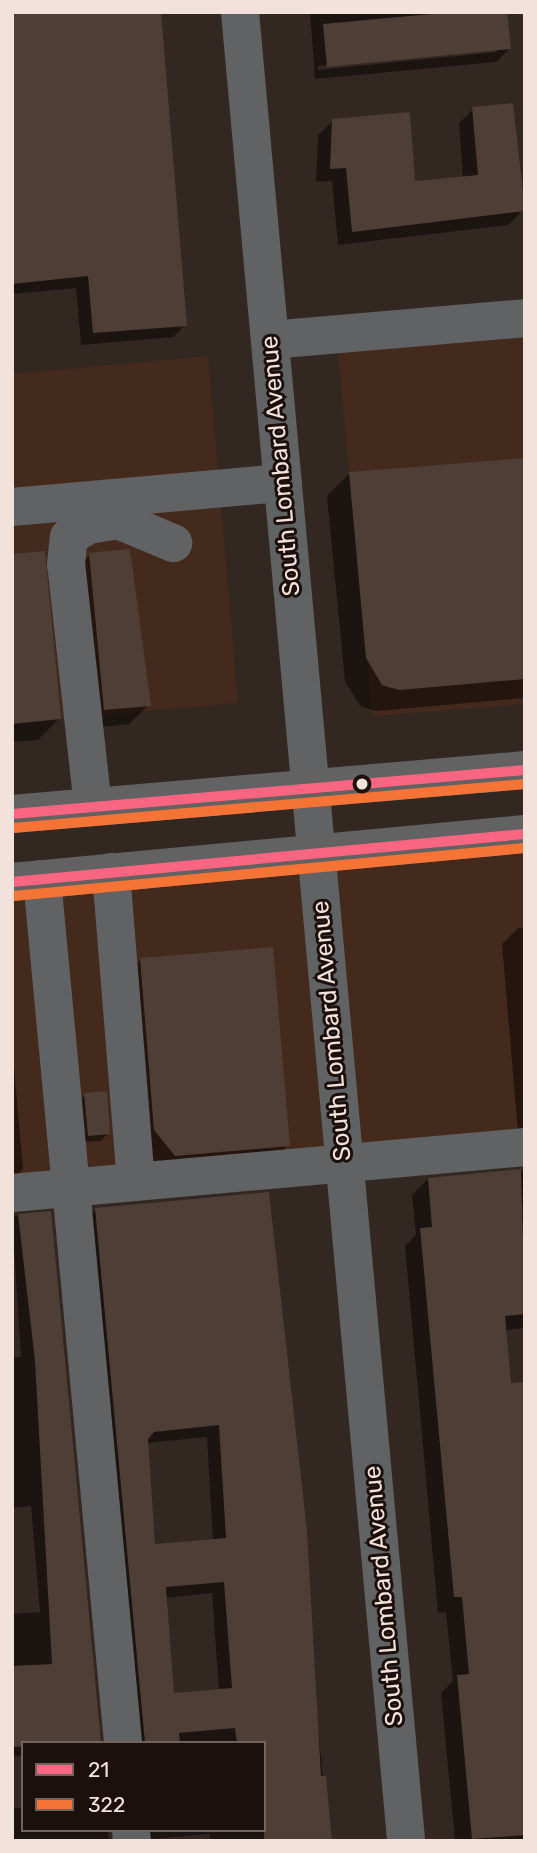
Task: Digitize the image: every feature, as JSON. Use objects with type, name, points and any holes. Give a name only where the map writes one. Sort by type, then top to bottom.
[{"type":"main road","points":[[12,814],[525,770]]},
{"type":"main road","points":[[27,880],[525,834]]},
{"type":"street","name":"South Lombard Avenue","points":[[240,12],[406,1841]]},
{"type":"street","points":[[270,340],[525,318]]},
{"type":"street","points":[[12,506],[283,483]]},
{"type":"street","points":[[93,807],[66,564],[69,537],[88,525],[118,520],[173,543]]},
{"type":"street","points":[[111,872],[136,1181]]},
{"type":"street","points":[[27,880],[73,1187],[123,1741]]},
{"type":"street","points":[[12,1193],[525,1147]]},
{"type":"shaded area","points":[[525,325],[525,704],[372,716],[337,343]]},
{"type":"shaded area","points":[[208,356],[238,703],[12,723],[12,374]]},
{"type":"shaded area","points":[[525,853],[525,1159],[12,1206],[12,900]]},
{"type":"building","points":[[12,12],[161,12],[187,326],[93,333],[88,276],[12,284]]},
{"type":"building","points":[[453,12],[507,12],[511,49],[327,67],[323,24]]},
{"type":"building","points":[[513,103],[525,211],[352,232],[346,168],[330,169],[332,119],[410,112],[415,181],[478,175],[472,107]]},
{"type":"building","points":[[525,458],[525,679],[399,690],[382,685],[366,658],[349,472]]},
{"type":"building","points":[[130,549],[151,706],[104,710],[89,553]]},
{"type":"building","points":[[45,551],[61,719],[12,724],[12,554]]},
{"type":"building","points":[[273,947],[290,1146],[175,1156],[154,1130],[140,958]]},
{"type":"building","points":[[107,1091],[110,1134],[88,1136],[84,1093]]},
{"type":"building","points":[[521,1169],[525,1314],[505,1316],[511,1383],[525,1382],[525,1835],[472,1839],[457,1675],[469,1674],[462,1597],[454,1597],[420,1228],[432,1227],[428,1178]]},
{"type":"building","points":[[269,1192],[307,1531],[321,1776],[326,1776],[332,1841],[264,1841],[266,1741],[237,1741],[235,1728],[179,1733],[180,1741],[145,1741],[95,1208]],"holes":[[[219,1425],[226,1538],[155,1544],[148,1439],[154,1432]],[[224,1582],[232,1688],[174,1693],[166,1587]]]},
{"type":"building","points":[[51,1211],[101,1741],[21,1741],[21,1747],[12,1747],[12,1666],[52,1664],[35,1361],[18,1214]]},
{"type":"transit line","name":"21","points":[[12,814],[525,770]]},
{"type":"transit line","name":"322","points":[[13,828],[525,784]]},
{"type":"transit line","name":"21","points":[[12,882],[525,834]]},
{"type":"transit line","name":"322","points":[[13,896],[525,848]]}]
